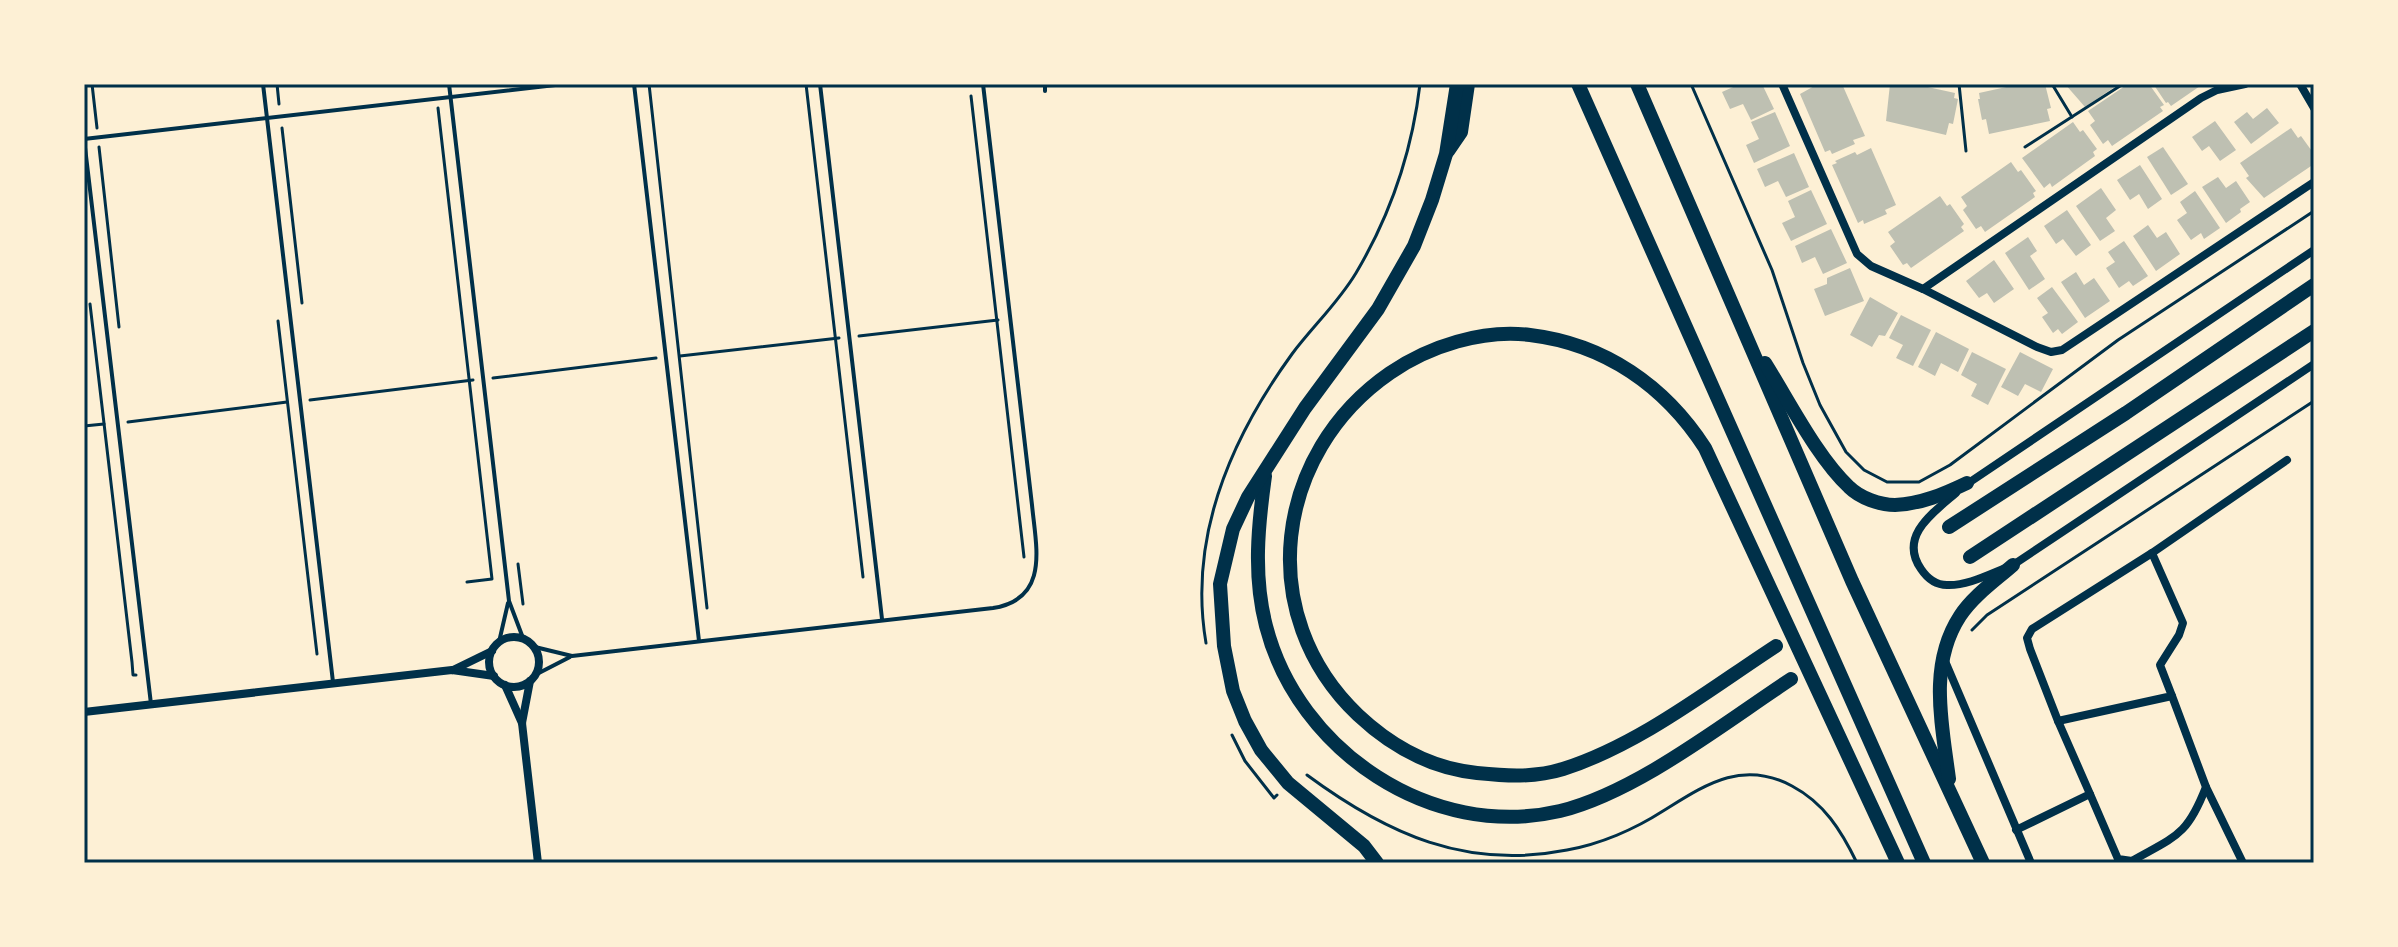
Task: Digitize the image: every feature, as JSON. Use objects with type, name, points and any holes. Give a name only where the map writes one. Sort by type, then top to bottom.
[{"type":"main road","points":[[1377,863],[1364,846],[1307,800],[1270,762],[1245,721],[1233,691],[1221,627],[1222,572],[1240,512],[1300,415],[1358,339],[1414,246],[1446,154],[1457,84]]},
{"type":"main road","points":[[1446,154],[1461,132],[1468,84]]},
{"type":"main road","points":[[1578,84],[1924,863]]},
{"type":"main road","points":[[1637,84],[1852,581],[1983,863]]},
{"type":"main road","points":[[1949,527],[2126,413],[2314,285]]},
{"type":"main road","points":[[1741,324],[1827,460],[1850,488],[1862,496],[1895,505],[1938,497],[1967,483]]},
{"type":"main road","points":[[1970,557],[2314,331]]},
{"type":"main road","points":[[1776,646],[1676,712],[1613,747],[1562,769],[1536,775],[1510,776],[1459,771],[1432,764],[1409,754],[1366,723],[1347,704],[1315,659],[1304,635],[1291,585],[1289,559],[1295,509],[1315,455],[1327,434],[1381,379],[1425,353],[1494,335],[1519,334],[1566,342],[1616,361],[1639,375],[1674,406],[1705,448],[1898,863]]},
{"type":"main road","points":[[1265,471],[1257,542],[1258,590],[1266,628],[1280,665],[1304,708],[1326,735],[1365,769],[1408,795],[1444,809],[1481,815],[1538,814],[1576,806],[1625,786],[1791,679]]},
{"type":"main road","points":[[1951,795],[1940,706],[1943,656],[1960,616],[2013,565]]},
{"type":"street","points":[[1782,84],[1857,254],[1871,266],[2051,352],[2062,350],[2314,182]]},
{"type":"street","points":[[1923,289],[2201,98],[2217,90],[2245,84]]},
{"type":"street","points":[[2300,84],[2314,108]]},
{"type":"street","points":[[2314,250],[1967,483],[1921,525],[1914,544],[1917,564],[1932,581],[1951,586],[2013,565],[2314,364]]},
{"type":"street","points":[[2206,787],[2196,813],[2184,831],[2132,861],[2118,859],[2058,721],[2027,638],[2032,629],[2152,553],[2287,460]]},
{"type":"street","points":[[2152,553],[2183,623],[2160,665],[2206,787],[2243,863]]},
{"type":"street","points":[[452,670],[492,651],[506,638],[523,638],[535,647],[539,661],[522,723]]},
{"type":"street","points":[[492,651],[490,668],[505,685],[522,723],[538,863]]},
{"type":"street","points":[[1943,656],[2031,863]]},
{"type":"street","points":[[84,712],[452,670],[494,676]]},
{"type":"street","points":[[505,685],[514,687],[532,678]]},
{"type":"street","points":[[2058,721],[2172,696]]},
{"type":"street","points":[[2016,830],[2090,794]]},
{"type":"lane","points":[[263,84],[333,684]]},
{"type":"lane","points":[[449,84],[509,601],[523,638]]},
{"type":"lane","points":[[151,704],[84,139],[564,84]]},
{"type":"lane","points":[[634,84],[699,641]]},
{"type":"lane","points":[[820,84],[882,619]]},
{"type":"lane","points":[[535,647],[572,656],[1005,606],[1024,594],[1032,584],[1036,571],[1033,518],[983,84]]},
{"type":"lane","points":[[1045,84],[1045,91]]},
{"type":"lane","points":[[499,642],[509,601]]},
{"type":"lane","points":[[532,678],[572,656]]},
{"type":"path","points":[[806,84],[863,577]]},
{"type":"path","points":[[970,84],[1024,558]]},
{"type":"path","points":[[1691,84],[1772,270],[1820,405],[1846,452],[1864,470],[1887,482],[1919,482],[1950,465],[2118,340],[2314,211]]},
{"type":"path","points":[[1959,84],[1966,151]]},
{"type":"path","points":[[2052,84],[2072,117]]},
{"type":"path","points":[[2025,147],[2123,84]]},
{"type":"path","points":[[437,99],[492,579],[467,582]]},
{"type":"path","points":[[84,426],[1010,319]]},
{"type":"path","points":[[1969,633],[1987,615],[2314,401]]},
{"type":"building","points":[[1740,84],[1762,84],[1774,109],[1751,120],[1743,104],[1730,109],[1722,92]]},
{"type":"building","points":[[1818,84],[1842,84],[1865,136],[1832,154],[1830,150],[1825,152],[1800,94]]},
{"type":"building","points":[[1890,84],[1914,84],[1955,93],[1954,98],[1958,99],[1953,124],[1949,123],[1946,135],[1886,121]]},
{"type":"building","points":[[2020,84],[2045,84],[2051,108],[2047,109],[2050,121],[1989,134],[1986,119],[1982,120],[1979,93]]},
{"type":"building","points":[[2065,84],[2119,84],[2085,107]]},
{"type":"building","points":[[2128,84],[2149,84],[2164,105],[2160,107],[2163,111],[2112,146],[2108,140],[2103,144],[2090,125],[2095,121],[2088,111]]},
{"type":"building","points":[[2156,84],[2203,84],[2171,106],[2166,103]]},
{"type":"building","points":[[2267,108],[2279,123],[2251,144],[2234,122],[2247,112],[2253,119]]},
{"type":"building","points":[[1775,112],[1790,146],[1754,163],[1746,145],[1759,139],[1751,122]]},
{"type":"building","points":[[2215,121],[2236,150],[2220,161],[2209,146],[2202,151],[2192,137]]},
{"type":"building","points":[[2073,122],[2097,149],[2093,152],[2095,156],[2052,187],[2050,183],[2044,188],[2022,158]]},
{"type":"building","points":[[2291,128],[2314,154],[2314,164],[2264,198],[2246,178],[2249,176],[2240,163]]},
{"type":"building","points":[[2163,147],[2188,184],[2171,195],[2147,157]]},
{"type":"building","points":[[1871,148],[1896,205],[1885,210],[1887,214],[1864,224],[1863,220],[1858,223],[1832,165],[1855,152],[1857,155]]},
{"type":"building","points":[[1794,153],[1809,187],[1786,197],[1778,181],[1765,187],[1757,169]]},
{"type":"building","points":[[2011,162],[2036,191],[2033,193],[2035,197],[1985,232],[1981,226],[1976,229],[1963,210],[1967,206],[1961,197]]},
{"type":"building","points":[[2140,165],[2162,199],[2148,209],[2139,194],[2130,200],[2117,180]]},
{"type":"building","points":[[2218,177],[2226,188],[2236,181],[2250,202],[2226,223],[2202,187]]},
{"type":"building","points":[[2101,188],[2116,210],[2106,218],[2115,231],[2100,241],[2076,206]]},
{"type":"building","points":[[1811,190],[1827,224],[1791,241],[1782,223],[1795,217],[1788,201]]},
{"type":"building","points":[[2195,191],[2220,228],[2204,239],[2201,233],[2191,240],[2177,220],[2187,213],[2180,202]]},
{"type":"building","points":[[1940,196],[1964,224],[1961,227],[1964,231],[1911,268],[1907,263],[1903,265],[1890,246],[1895,242],[1888,232]]},
{"type":"building","points":[[2067,210],[2091,245],[2076,256],[2063,239],[2056,244],[2044,226]]},
{"type":"building","points":[[2148,225],[2157,238],[2166,232],[2180,254],[2156,271],[2133,236]]},
{"type":"building","points":[[1831,229],[1847,263],[1823,274],[1815,257],[1802,263],[1795,246]]},
{"type":"building","points":[[2028,237],[2037,251],[2030,256],[2045,279],[2029,290],[2005,253]]},
{"type":"building","points":[[2124,241],[2148,276],[2133,286],[2129,281],[2119,288],[2106,268],[2115,262],[2108,252]]},
{"type":"building","points":[[1994,260],[2014,289],[1994,303],[1987,293],[1979,298],[1966,281]]},
{"type":"building","points":[[1850,268],[1864,301],[1825,316],[1814,289],[1827,284],[1827,278]]},
{"type":"building","points":[[2076,272],[2084,285],[2094,278],[2110,301],[2085,318],[2061,282]]},
{"type":"building","points":[[2052,287],[2078,322],[2062,334],[2058,329],[2053,333],[2042,317],[2048,313],[2037,298]]},
{"type":"building","points":[[1870,297],[1898,313],[1885,336],[1879,335],[1872,347],[1850,335]]},
{"type":"building","points":[[1901,315],[1931,330],[1913,366],[1896,358],[1903,345],[1889,338]]},
{"type":"building","points":[[1936,332],[1969,349],[1958,372],[1941,363],[1935,376],[1918,367]]},
{"type":"building","points":[[1972,352],[2006,369],[1988,405],[1971,396],[1977,384],[1961,375]]},
{"type":"building","points":[[2020,352],[2053,369],[2041,392],[2025,384],[2018,396],[2001,387]]}]
